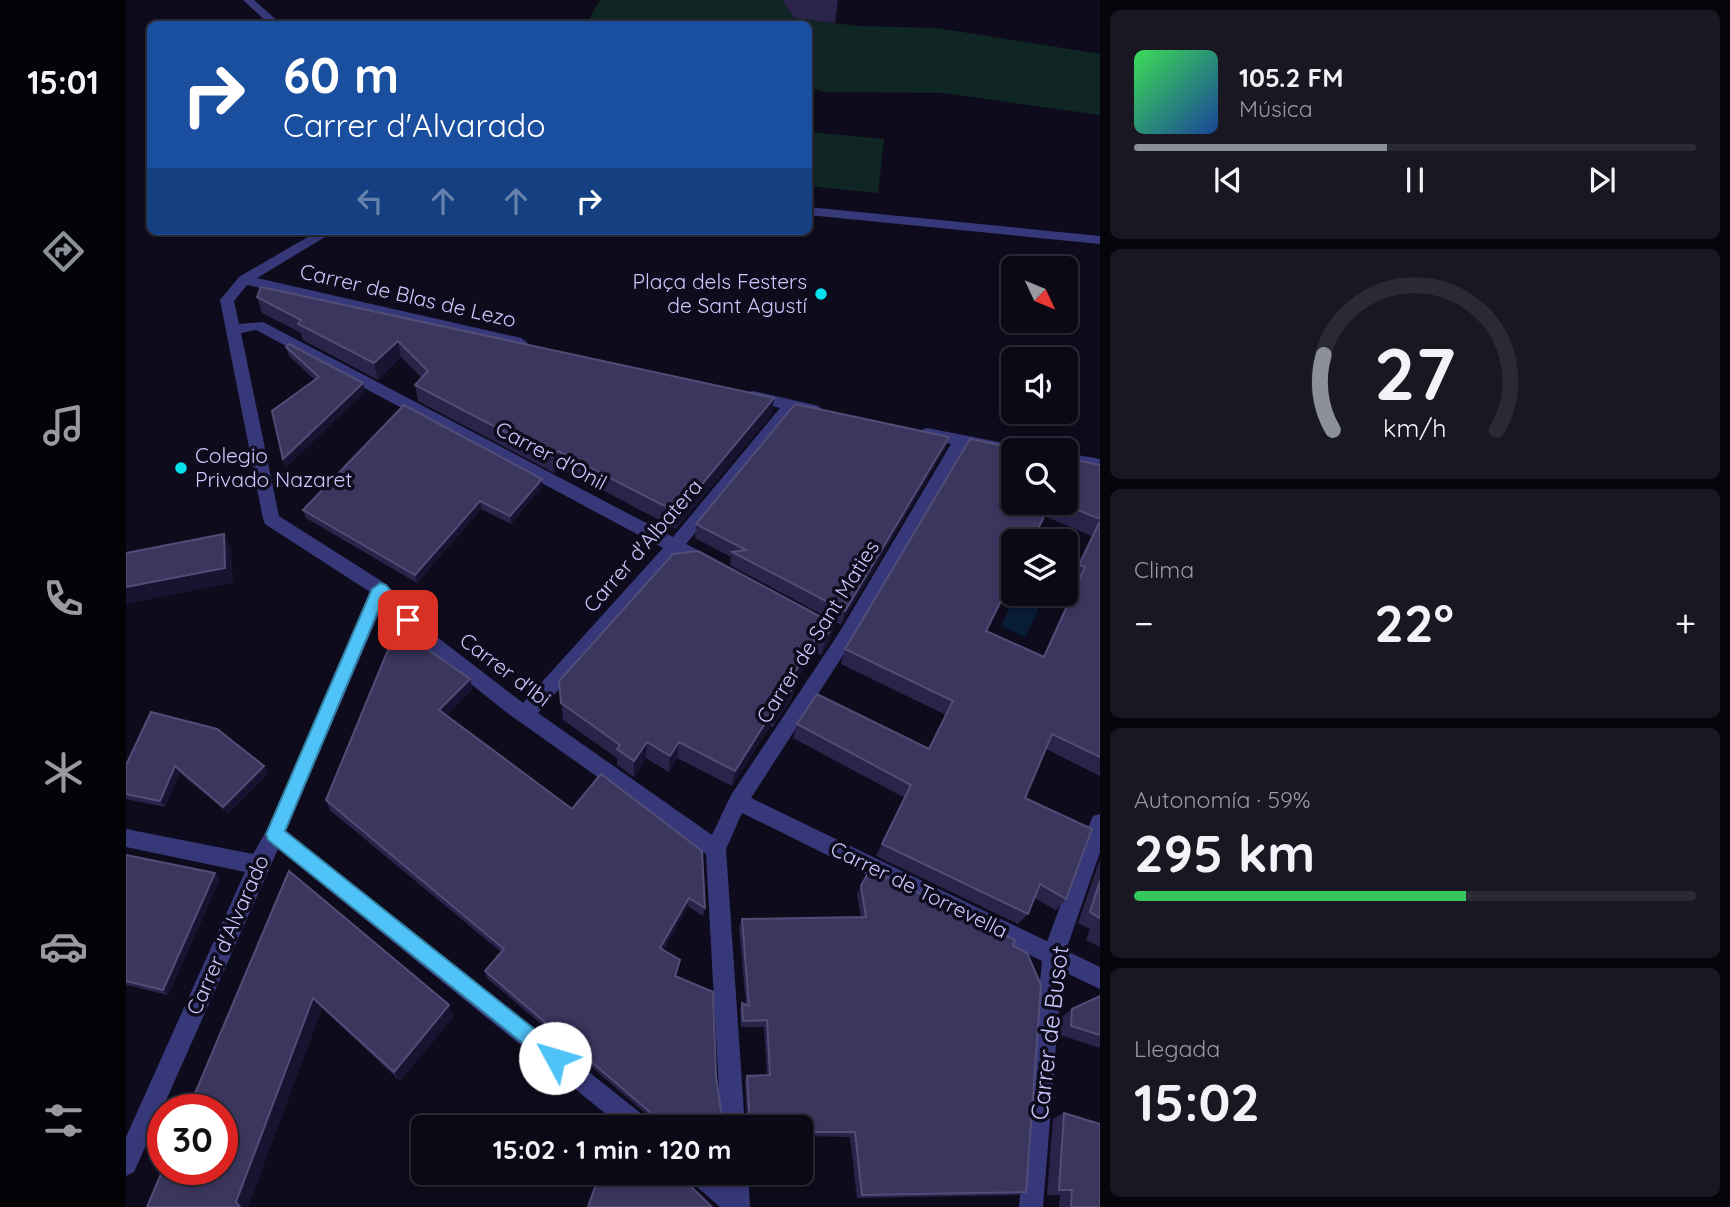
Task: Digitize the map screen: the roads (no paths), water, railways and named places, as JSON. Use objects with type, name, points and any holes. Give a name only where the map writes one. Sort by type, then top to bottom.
[{"type":"street","points":[[248,0],[272,21]]},
{"type":"street","points":[[812,211],[1100,240]]},
{"type":"street","points":[[244,280],[321,235]]},
{"type":"street","name":"Carrer d'Ibi","points":[[244,280],[228,300],[271,519],[380,589],[422,635],[525,715],[716,849]]},
{"type":"street","name":"Carrer de Blas de Lezo","points":[[244,280],[538,347]]},
{"type":"street","name":"Carrer d'Onil","points":[[234,330],[258,326],[724,572]]},
{"type":"street","points":[[738,393],[830,413]]},
{"type":"street","name":"Carrer d'Albatera","points":[[525,715],[676,545],[791,405]]},
{"type":"street","points":[[909,430],[1001,448]]},
{"type":"street","name":"Carrer de Sant Maties","points":[[716,849],[738,801],[961,441]]},
{"type":"street","points":[[1078,461],[1100,465]]},
{"type":"street","name":"Carrer d'Alvarado","points":[[126,1164],[258,864],[275,834],[380,589]]},
{"type":"street","name":"Carrer de Torrevella","points":[[738,801],[1100,978]]},
{"type":"street","name":"Carrer de Busot","points":[[1031,1207],[1053,956],[1100,823]]},
{"type":"street","points":[[275,834],[625,1115]]},
{"type":"street","points":[[126,838],[258,864]]},
{"type":"street","points":[[716,849],[732,1115]]},
{"type":"street","points":[[713,1185],[738,1206]]},
{"type":"street","points":[[737,1185],[738,1206]]},
{"type":"water","points":[[1010,606],[1040,606],[1025,637],[1001,626]]},
{"type":"place","name":"Plaça dels Festers de Sant Agustí","points":[[821,294]]},
{"type":"place","name":"Colegio Privado Nazaret","points":[[181,468]]}]
